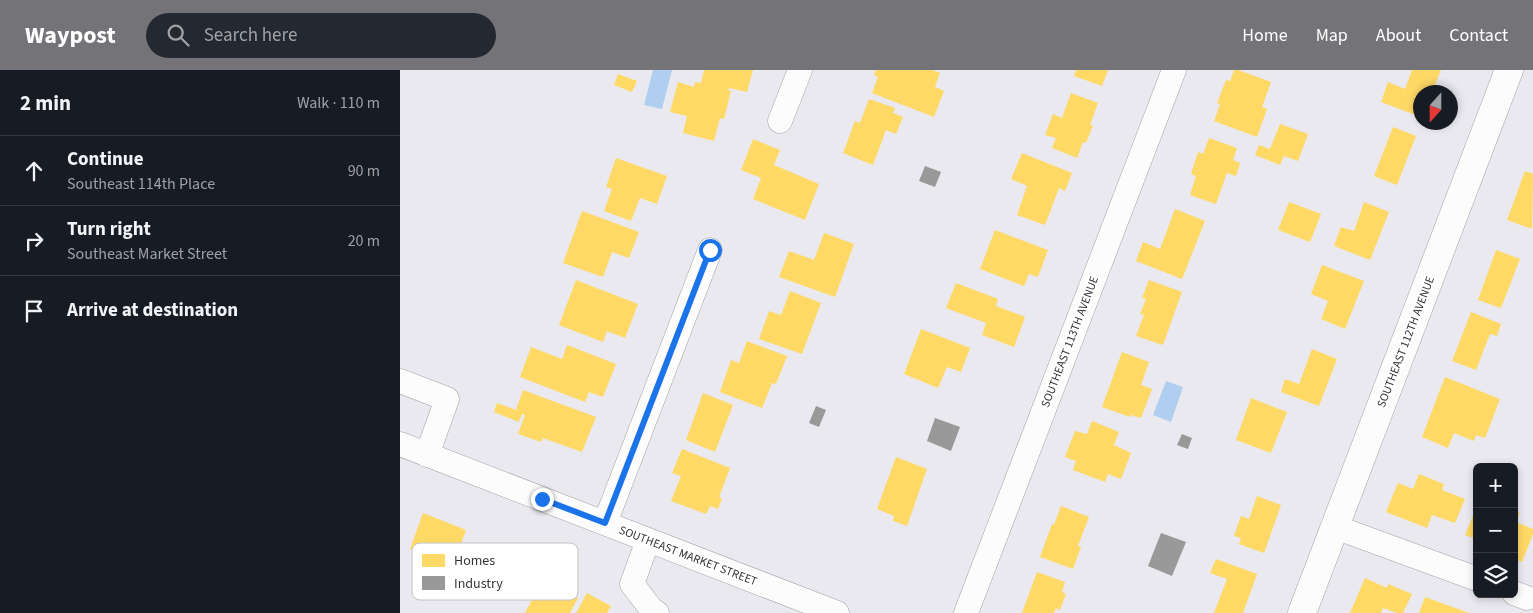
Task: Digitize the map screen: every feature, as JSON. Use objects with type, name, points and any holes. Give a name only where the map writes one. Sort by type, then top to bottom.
[{"type":"main road","name":"SOUTHEAST 112TH AVENUE","points":[[1302,613],[1509,70]]},
{"type":"street","points":[[780,121],[800,70]]},
{"type":"street","name":"SOUTHEAST 113TH AVENUE","points":[[966,613],[1174,70]]},
{"type":"street","points":[[605,523],[710,250]]},
{"type":"street","points":[[400,381],[447,399],[427,455]]},
{"type":"street","name":"SOUTHEAST MARKET STREET","points":[[400,444],[837,613]]},
{"type":"street","points":[[1335,526],[1473,578]]},
{"type":"street","points":[[648,540],[632,584],[652,610],[657,613]]},
{"type":"water","points":[[653,70],[672,70],[662,109],[644,105]]},
{"type":"water","points":[[1166,381],[1183,387],[1171,422],[1153,415]]},
{"type":"building: Homes","points":[[704,70],[753,70],[747,92],[729,88],[728,90],[731,91],[724,119],[720,118],[714,141],[683,133],[687,116],[670,112],[678,82],[694,87],[695,82],[701,83]]},
{"type":"building: Homes","points":[[876,70],[932,70],[940,73],[935,87],[944,91],[934,117],[872,93],[878,77],[874,75]]},
{"type":"building: Homes","points":[[1076,70],[1108,70],[1102,86],[1074,76]]},
{"type":"building: Homes","points":[[1234,70],[1271,82],[1262,107],[1267,109],[1257,137],[1214,121],[1220,104],[1217,103],[1226,80],[1230,81]]},
{"type":"building: Homes","points":[[1412,70],[1441,70],[1435,85],[1413,85],[1413,114],[1381,102],[1388,82],[1405,89]]},
{"type":"building: Homes","points":[[618,74],[637,81],[632,92],[614,85]]},
{"type":"building: Homes","points":[[1071,93],[1098,103],[1090,125],[1093,125],[1086,143],[1083,142],[1077,158],[1052,148],[1056,138],[1045,135],[1053,114],[1062,118]]},
{"type":"building: Homes","points":[[869,99],[895,108],[893,113],[903,117],[896,134],[886,130],[873,165],[843,153],[855,121],[860,123]]},
{"type":"building: Homes","points":[[1280,124],[1308,134],[1298,161],[1284,156],[1280,165],[1255,155],[1259,145],[1270,149]]},
{"type":"building: Homes","points":[[1393,127],[1416,136],[1397,185],[1374,176]]},
{"type":"building: Homes","points":[[1209,138],[1237,148],[1233,160],[1240,163],[1236,176],[1227,173],[1216,204],[1190,195],[1196,176],[1191,174],[1198,152],[1203,154]]},
{"type":"building: Homes","points":[[753,139],[780,150],[774,165],[819,184],[805,220],[753,199],[761,178],[741,170]]},
{"type":"building: Homes","points":[[1022,153],[1072,173],[1065,191],[1059,188],[1045,225],[1017,215],[1027,186],[1011,179]]},
{"type":"building: Homes","points":[[616,158],[667,176],[657,204],[640,198],[631,221],[604,211],[612,189],[606,187]]},
{"type":"building: Homes","points":[[1525,171],[1533,174],[1532,229],[1507,220]]},
{"type":"building: Homes","points":[[1289,202],[1321,214],[1310,242],[1278,230]]},
{"type":"building: Homes","points":[[1364,202],[1389,212],[1370,260],[1334,246],[1341,227],[1354,231]]},
{"type":"building: Homes","points":[[1175,209],[1205,221],[1182,279],[1136,261],[1143,242],[1160,249]]},
{"type":"building: Homes","points":[[582,211],[639,232],[629,258],[612,252],[603,277],[563,263]]},
{"type":"building: Homes","points":[[995,230],[1048,250],[1038,277],[1029,274],[1024,286],[980,269]]},
{"type":"building: Homes","points":[[824,233],[854,244],[835,297],[779,277],[789,251],[814,260]]},
{"type":"building: Homes","points":[[1496,250],[1520,259],[1501,308],[1478,300]]},
{"type":"building: Homes","points":[[1322,265],[1364,281],[1345,329],[1321,319],[1328,301],[1311,294]]},
{"type":"building: Homes","points":[[576,280],[638,304],[625,338],[607,331],[603,342],[559,325]]},
{"type":"building: Homes","points":[[1149,280],[1182,292],[1163,345],[1136,336],[1144,315],[1140,314],[1146,299],[1142,298]]},
{"type":"building: Homes","points":[[956,283],[998,299],[996,306],[1025,317],[1014,347],[982,335],[986,323],[946,308]]},
{"type":"building: Homes","points":[[790,291],[821,303],[802,354],[759,339],[769,311],[781,315]]},
{"type":"building: Homes","points":[[1471,312],[1501,324],[1497,336],[1490,334],[1476,370],[1452,361]]},
{"type":"building: Homes","points":[[921,329],[970,348],[961,372],[947,367],[938,388],[904,374]]},
{"type":"building: Homes","points":[[747,341],[787,356],[776,384],[772,383],[762,408],[720,392],[731,360],[739,363]]},
{"type":"building: Homes","points":[[567,345],[616,364],[603,397],[589,392],[585,402],[520,377],[531,347],[562,359]]},
{"type":"building: Homes","points":[[1312,349],[1337,359],[1319,406],[1281,392],[1285,379],[1299,384]]},
{"type":"building: Homes","points":[[1122,352],[1149,362],[1141,385],[1152,389],[1141,418],[1131,415],[1130,417],[1102,407]]},
{"type":"building: Homes","points":[[1445,377],[1500,399],[1485,438],[1476,435],[1474,441],[1454,433],[1448,448],[1422,437]]},
{"type":"building: Homes","points":[[523,390],[596,417],[582,452],[543,438],[541,442],[518,434],[525,415],[522,414],[519,422],[494,412],[497,403],[516,410]]},
{"type":"building: Homes","points":[[703,393],[733,405],[715,452],[686,440]]},
{"type":"building: Homes","points":[[1251,398],[1287,412],[1271,453],[1236,440]]},
{"type":"building: Homes","points":[[1092,421],[1119,432],[1114,445],[1131,453],[1121,479],[1108,474],[1105,482],[1073,470],[1076,461],[1065,457],[1075,431],[1087,434]]},
{"type":"building: Homes","points":[[682,449],[730,468],[719,497],[722,499],[718,509],[710,506],[706,514],[671,501],[681,476],[672,473]]},
{"type":"building: Homes","points":[[896,457],[927,469],[907,526],[893,521],[894,516],[877,509]]},
{"type":"building: Homes","points":[[1419,474],[1444,484],[1442,490],[1465,499],[1455,523],[1432,515],[1427,528],[1386,512],[1398,483],[1413,489]]},
{"type":"building: Homes","points":[[1257,496],[1281,505],[1264,553],[1239,544],[1241,538],[1234,536],[1241,516],[1249,519]]},
{"type":"building: Homes","points":[[1061,506],[1089,517],[1078,546],[1081,547],[1073,569],[1040,557]]},
{"type":"building: Homes","points":[[423,513],[466,530],[461,543],[412,543]]},
{"type":"building: Homes","points":[[1473,516],[1473,538],[1465,535]]},
{"type":"building: Homes","points":[[1518,523],[1533,529],[1533,534],[1522,562],[1518,560]]},
{"type":"building: Homes","points":[[1216,559],[1257,574],[1243,613],[1214,613],[1227,579],[1210,573]]},
{"type":"building: Homes","points":[[1037,572],[1065,582],[1062,592],[1066,594],[1060,610],[1056,608],[1054,613],[1022,613]]},
{"type":"building: Homes","points":[[1365,578],[1387,588],[1388,584],[1412,594],[1403,613],[1383,608],[1381,613],[1350,613]]},
{"type":"building: Homes","points":[[587,593],[611,606],[607,613],[576,613]]},
{"type":"building: Homes","points":[[1425,597],[1469,613],[1419,613]]},
{"type":"building: Homes","points":[[532,600],[577,600],[570,613],[525,613]]},
{"type":"building: Industry","points":[[925,166],[941,172],[935,187],[919,181]]},
{"type":"building: Industry","points":[[816,406],[826,410],[819,427],[809,423]]},
{"type":"building: Industry","points":[[935,418],[960,427],[951,451],[927,441]]},
{"type":"building: Industry","points":[[1182,434],[1192,438],[1188,449],[1177,445]]},
{"type":"building: Industry","points":[[1161,533],[1186,542],[1172,576],[1148,566]]},
{"type":"route","points":[[542,499],[605,523],[710,250]]}]
